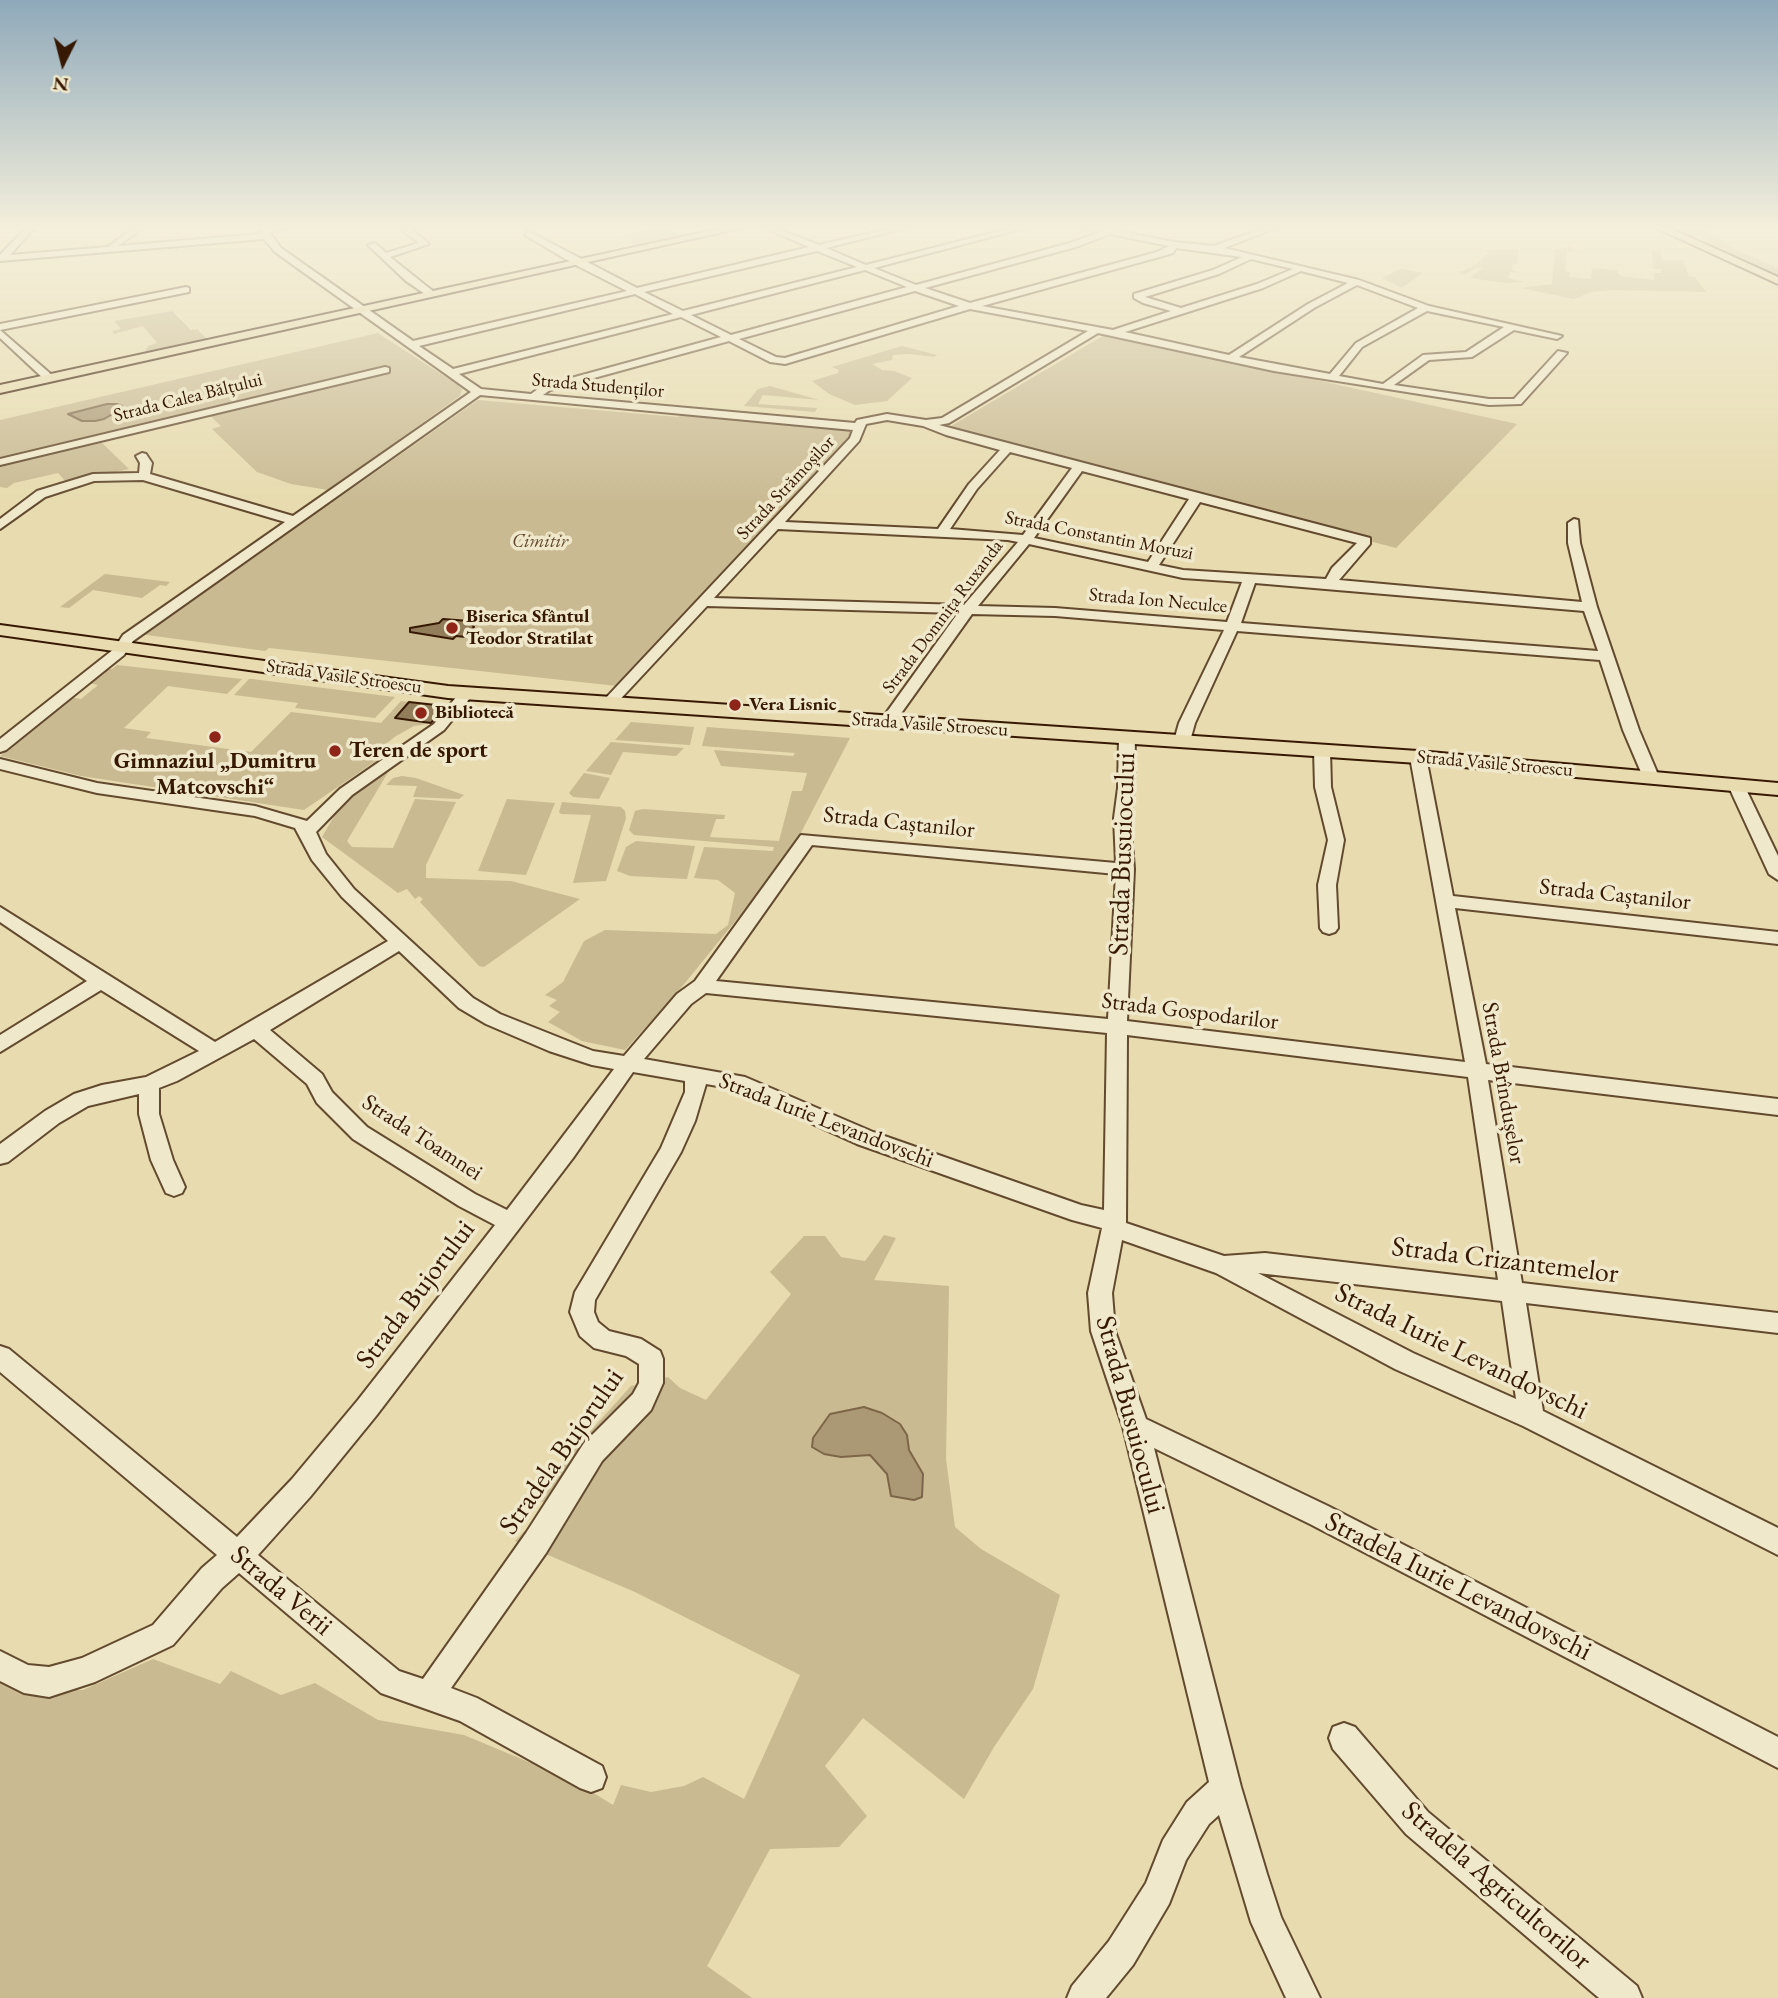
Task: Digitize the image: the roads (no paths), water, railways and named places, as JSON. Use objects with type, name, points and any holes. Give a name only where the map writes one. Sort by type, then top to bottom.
[{"type":"main road","points":[[0,389],[318,319]]},
{"type":"main road","name":"Strada Vasile Stroescu","points":[[0,630],[467,693],[1418,757],[1778,789]]},
{"type":"street","points":[[0,327],[39,319]]},
{"type":"street","name":"Strada Studenților","points":[[373,319],[478,392],[831,423],[859,428]]},
{"type":"street","points":[[410,345],[520,319]]},
{"type":"street","points":[[451,373],[653,319]]},
{"type":"street","points":[[690,319],[780,362],[929,319]]},
{"type":"street","points":[[533,397],[546,388],[800,319]]},
{"type":"street","points":[[1038,319],[1385,387],[1489,402],[1517,402],[1562,354]]},
{"type":"street","points":[[1114,333],[1155,319]]},
{"type":"street","points":[[1231,358],[1291,319]]},
{"type":"street","points":[[1333,377],[1359,345],[1406,319]]},
{"type":"street","points":[[1476,319],[1557,335]]},
{"type":"street","points":[[1385,387],[1427,357],[1468,355],[1511,327]]},
{"type":"street","name":"Strada Strămoșilor","points":[[608,704],[856,439],[861,422],[878,418],[926,423],[945,421],[1096,330]]},
{"type":"street","points":[[0,333],[49,378]]},
{"type":"street","name":"Strada Calea Bălțului","points":[[0,463],[384,370]]},
{"type":"street","points":[[0,747],[122,646],[128,638],[478,392]]},
{"type":"street","points":[[926,423],[950,433],[1366,541],[1337,571],[1330,584]]},
{"type":"street","points":[[942,532],[973,487],[1007,448]]},
{"type":"street","points":[[142,456],[146,463],[144,476]]},
{"type":"street","name":"Strada Domnița Ruxanda","points":[[887,723],[969,608],[1027,539],[1079,467]]},
{"type":"street","points":[[0,524],[41,494],[93,478],[144,476],[293,520]]},
{"type":"street","points":[[1151,567],[1196,498]]},
{"type":"street","points":[[1574,523],[1574,543],[1590,607],[1631,730],[1651,777]]},
{"type":"street","name":"Strada Constantin Moruzi","points":[[776,526],[942,532],[1027,539],[1183,574],[1590,607]]},
{"type":"street","points":[[1182,741],[1187,723],[1232,627],[1250,579]]},
{"type":"street","name":"Strada Ion Neculce","points":[[705,602],[969,608],[1107,616],[1606,656]]},
{"type":"street","points":[[0,764],[97,788],[255,811],[291,820],[307,831],[346,792],[439,727],[467,693]]},
{"type":"street","name":"Strada Busuiocului","points":[[1127,738],[1126,788],[1122,818],[1125,869],[1117,1027],[1114,1224],[1100,1293],[1100,1312],[1103,1331],[1136,1427],[1226,1787],[1266,1922],[1303,1998]]},
{"type":"street","points":[[1322,750],[1324,788],[1336,840],[1326,886],[1329,928]]},
{"type":"street","name":"Strada Brîndușelor","points":[[1418,757],[1477,1072],[1532,1418]]},
{"type":"street","points":[[1736,785],[1778,874]]},
{"type":"street","name":"Strada Iurie Levandovschi","points":[[307,831],[318,856],[348,893],[466,1003],[493,1018],[556,1046],[592,1058],[738,1082],[865,1138],[1114,1224],[1224,1266],[1405,1361],[1532,1418],[1778,1542]]},
{"type":"street","name":"Strada Caștanilor","points":[[702,986],[807,839],[1125,869]]},
{"type":"street","name":"Strada Caștanilor","points":[[1446,901],[1778,938]]},
{"type":"street","points":[[0,913],[101,981],[215,1052]]},
{"type":"street","points":[[0,1156],[52,1117],[81,1100],[149,1084],[215,1052],[399,943]]},
{"type":"street","points":[[0,1045],[101,981]]},
{"type":"street","points":[[629,1063],[684,999],[702,986]]},
{"type":"street","name":"Strada Gospodarilor","points":[[702,986],[1117,1027],[1778,1107]]},
{"type":"street","name":"Strada Toamnei","points":[[256,1029],[315,1079],[324,1097],[360,1133],[467,1200],[509,1222]]},
{"type":"street","name":"Strada Bujorului","points":[[0,1665],[24,1679],[49,1682],[85,1672],[163,1635],[212,1578],[239,1555],[300,1488],[367,1408],[565,1152],[629,1063]]},
{"type":"street","name":"Stradela Bujorului","points":[[428,1696],[536,1543],[593,1452],[642,1402],[651,1383],[651,1359],[632,1347],[603,1340],[588,1329],[582,1312],[583,1299],[670,1152],[695,1092],[696,1075]]},
{"type":"street","points":[[149,1084],[149,1114],[162,1160],[174,1187]]},
{"type":"street","name":"Strada Crizantemelor","points":[[1224,1266],[1265,1263],[1778,1323]]},
{"type":"street","name":"Strada Verii","points":[[0,1357],[391,1684],[467,1708],[591,1777]]},
{"type":"street","name":"Stradela Iurie Levandovschi","points":[[1136,1427],[1319,1515],[1778,1753]]},
{"type":"street","name":"Stradela Agricultorilor","points":[[1344,1738],[1417,1824],[1625,1998]]},
{"type":"street","points":[[1084,1998],[1121,1954],[1158,1893],[1174,1851],[1198,1813],[1226,1787]]},
{"type":"place","name":"Biserica Sfântul Teodor Stratilat","points":[[452,628]]},
{"type":"place","name":"Vera Lisnic","points":[[735,705]]},
{"type":"place","name":"Bibliotecă","points":[[421,713]]},
{"type":"place","name":"Gimnaziul „Dumitru Matcovschi“","points":[[215,737]]},
{"type":"place","name":"Teren de sport","points":[[335,751]]},
{"type":"park label","name":"Cimitir","points":[[540,542]]}]
